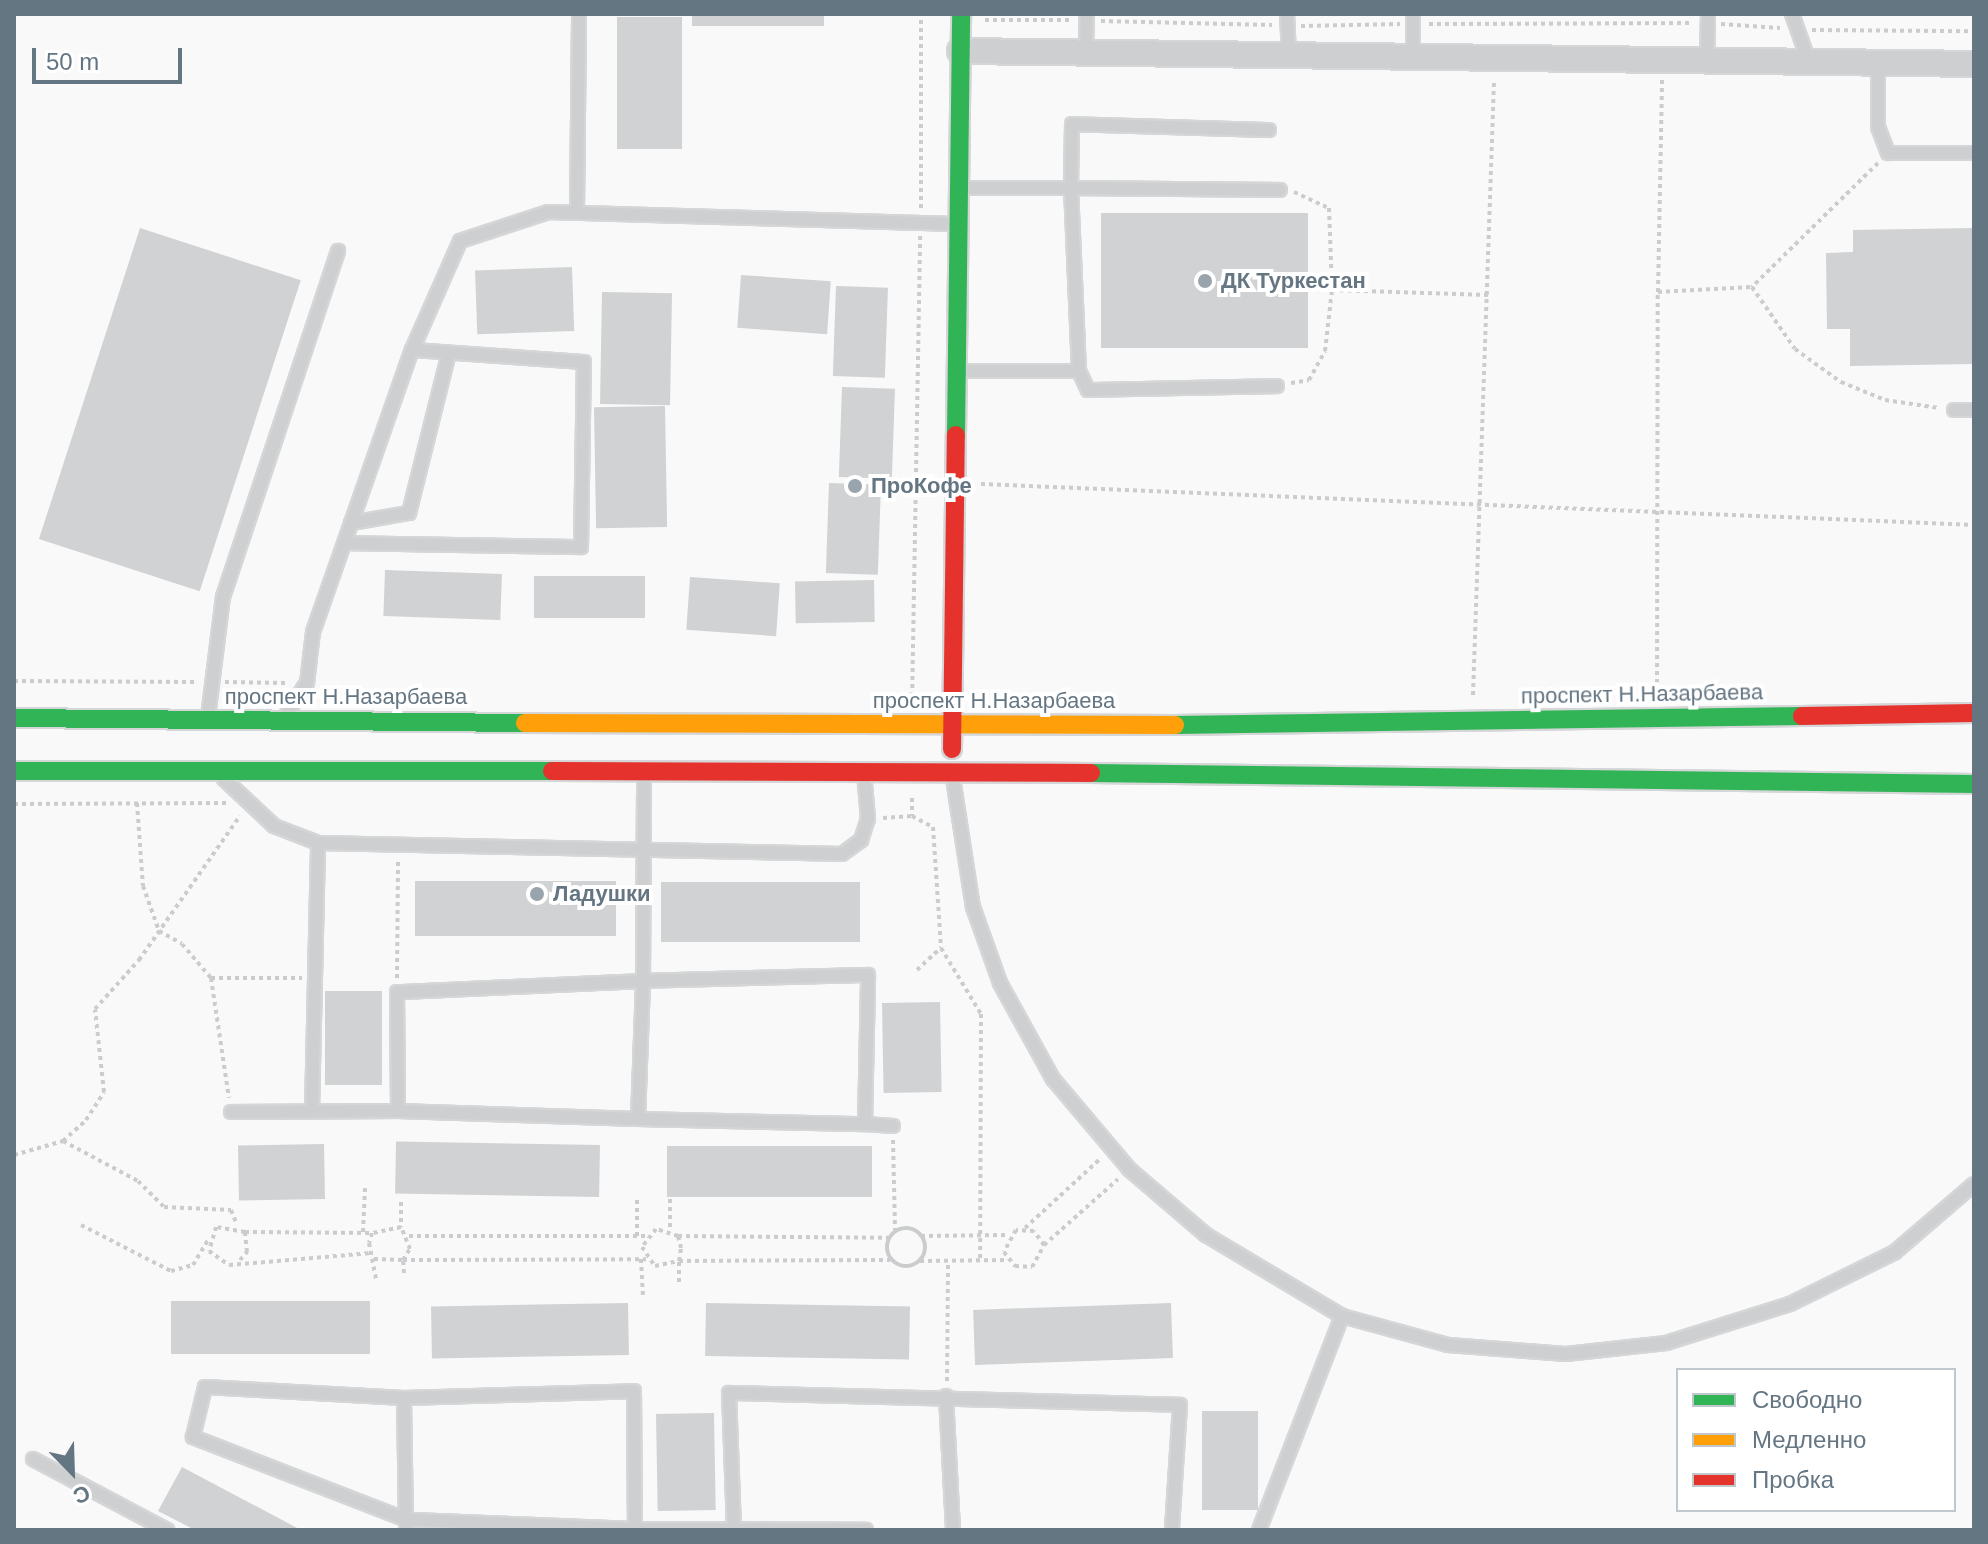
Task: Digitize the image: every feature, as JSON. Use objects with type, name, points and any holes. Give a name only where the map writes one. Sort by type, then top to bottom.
[{"type":"main road","points":[[952,771],[961,17]]},
{"type":"main road","name":"проспект Н.Назарбаева","points":[[14,718],[911,725],[952,728],[1974,713]]},
{"type":"main road","points":[[14,771],[219,774],[952,771],[1974,784]]},
{"type":"street","points":[[960,51],[1974,64]]},
{"type":"lane","points":[[577,211],[579,14]]},
{"type":"lane","points":[[1792,14],[1809,62]]},
{"type":"lane","points":[[1086,53],[1087,17]]},
{"type":"lane","points":[[1413,19],[1413,57]]},
{"type":"lane","points":[[1707,61],[1708,19]]},
{"type":"lane","points":[[1287,20],[1289,55]]},
{"type":"lane","points":[[1878,63],[1878,127],[1888,153],[1974,153]]},
{"type":"lane","points":[[1269,130],[1072,124],[1071,188],[1079,371],[1088,390],[1277,386]]},
{"type":"lane","points":[[959,188],[1280,190]]},
{"type":"lane","points":[[282,721],[307,683],[313,632],[412,350],[460,241],[515,218],[577,211],[959,224]]},
{"type":"lane","points":[[208,720],[207,682],[223,597],[338,251]]},
{"type":"lane","points":[[345,543],[581,547],[584,362],[412,350]]},
{"type":"lane","points":[[351,523],[409,513],[449,353]]},
{"type":"lane","points":[[956,371],[1079,371]]},
{"type":"lane","points":[[1954,410],[1974,410]]},
{"type":"lane","points":[[638,1119],[643,981],[644,771]]},
{"type":"lane","points":[[219,774],[274,826],[318,843],[842,854],[861,840],[868,819],[864,771]]},
{"type":"lane","points":[[952,771],[973,907],[1000,983],[1053,1079],[1129,1169],[1206,1235],[1342,1316],[1448,1345],[1566,1354],[1666,1343],[1790,1304],[1895,1252],[1974,1184]]},
{"type":"lane","points":[[312,1111],[318,843]]},
{"type":"lane","points":[[398,1111],[397,992],[868,975],[865,1124]]},
{"type":"lane","points":[[231,1112],[398,1111],[893,1126]]},
{"type":"lane","points":[[1259,1530],[1342,1316]]},
{"type":"lane","points":[[635,1529],[634,1391],[404,1398],[205,1387],[193,1437],[406,1525],[635,1529],[866,1530]]},
{"type":"lane","points":[[734,1529],[729,1393],[946,1396],[1180,1405],[1172,1530]]},
{"type":"lane","points":[[946,1396],[953,1530]]},
{"type":"lane","points":[[404,1398],[406,1525]]},
{"type":"lane","points":[[33,1459],[167,1530]]},
{"type":"path","points":[[911,725],[921,221],[921,14]]},
{"type":"path","points":[[961,17],[1708,19],[1798,29],[1974,31]]},
{"type":"path","points":[[1471,720],[1482,504],[1495,58]]},
{"type":"path","points":[[1656,717],[1662,512],[1658,292],[1662,60]]},
{"type":"path","points":[[1658,292],[1752,287],[1888,153]]},
{"type":"path","points":[[1277,386],[1309,380],[1320,361],[1332,290],[1329,208],[1311,194],[1280,190]]},
{"type":"path","points":[[1752,287],[1795,349],[1841,382],[1885,400],[1954,410]]},
{"type":"path","points":[[1332,290],[1488,295]]},
{"type":"path","points":[[955,483],[1974,525]]},
{"type":"path","points":[[14,681],[307,683]]},
{"type":"path","points":[[137,803],[143,886],[159,931],[182,944],[211,978],[231,1112]]},
{"type":"path","points":[[14,804],[249,803]]},
{"type":"path","points":[[14,1155],[63,1141],[104,1092],[95,1009],[159,931],[249,803]]},
{"type":"path","points":[[868,819],[912,816],[933,827],[941,948],[981,1014],[980,1259]]},
{"type":"path","points":[[397,992],[398,846]]},
{"type":"path","points":[[917,970],[941,948]]},
{"type":"path","points":[[211,978],[315,978]]},
{"type":"path","points":[[890,1260],[888,1238],[895,1230],[893,1126]]},
{"type":"path","points":[[63,1141],[138,1181],[164,1207],[231,1210],[237,1225],[245,1232],[372,1233],[401,1227]]},
{"type":"path","points":[[895,1230],[921,1236],[1009,1235],[1025,1228],[1112,1149]]},
{"type":"path","points":[[209,1238],[216,1261],[373,1256],[403,1260],[643,1259],[655,1266],[679,1261],[890,1260],[910,1267],[920,1261],[980,1259],[1008,1260],[1032,1267],[1044,1245],[1129,1169]]},
{"type":"path","points":[[363,1232],[365,1188]]},
{"type":"path","points":[[637,1196],[637,1236]]},
{"type":"path","points":[[670,1199],[670,1231]]},
{"type":"path","points":[[401,1202],[401,1227],[409,1236],[646,1236],[670,1231],[678,1236],[888,1238]]},
{"type":"path","points":[[81,1225],[171,1271],[193,1265],[216,1227],[237,1225]]},
{"type":"path","points":[[1025,1228],[1044,1245]]},
{"type":"path","points":[[240,1260],[247,1252],[245,1232]]},
{"type":"path","points":[[372,1233],[376,1279]]},
{"type":"path","points":[[1008,1260],[1009,1235]]},
{"type":"path","points":[[404,1273],[403,1260],[409,1236]]},
{"type":"path","points":[[643,1295],[646,1236]]},
{"type":"path","points":[[678,1236],[679,1282]]},
{"type":"path","points":[[920,1261],[921,1236]]},
{"type":"path","points":[[946,1396],[948,1262]]},
{"type":"building","points":[[692,14],[824,14],[824,26],[692,26]]},
{"type":"building","points":[[617,17],[682,17],[682,149],[617,149]]},
{"type":"building","name":"ДК Туркестан","points":[[1101,213],[1308,213],[1308,348],[1101,348]]},
{"type":"building","points":[[140,228],[301,280],[200,591],[39,539]]},
{"type":"building","points":[[1974,228],[1974,364],[1850,366],[1850,329],[1827,329],[1826,253],[1853,252],[1853,230]]},
{"type":"building","points":[[572,267],[574,331],[477,334],[475,270]]},
{"type":"building","points":[[741,275],[831,281],[827,334],[737,328]]},
{"type":"building","points":[[836,286],[888,288],[885,378],[833,376]]},
{"type":"building","points":[[602,292],[672,293],[670,405],[600,404]]},
{"type":"building","points":[[842,387],[895,389],[892,479],[839,477]]},
{"type":"building","points":[[665,406],[667,527],[596,528],[594,407]]},
{"type":"building","points":[[829,483],[881,485],[878,575],[826,573]]},
{"type":"building","points":[[385,570],[502,574],[500,620],[383,616]]},
{"type":"building","points":[[534,576],[645,576],[645,618],[534,618]]},
{"type":"building","points":[[690,577],[780,583],[776,636],[686,630]]},
{"type":"building","points":[[874,580],[875,622],[796,623],[795,581]]},
{"type":"building","points":[[415,881],[616,881],[616,936],[415,936]]},
{"type":"building","points":[[661,882],[860,882],[860,942],[661,942]]},
{"type":"building","points":[[325,991],[382,991],[382,1085],[325,1085]]},
{"type":"building","points":[[940,1002],[942,1092],[884,1093],[882,1003]]},
{"type":"building","points":[[396,1141],[600,1145],[599,1197],[395,1193]]},
{"type":"building","points":[[324,1144],[325,1199],[239,1200],[238,1146]]},
{"type":"building","points":[[667,1146],[872,1146],[872,1197],[667,1197]]},
{"type":"building","points":[[171,1301],[370,1301],[370,1354],[171,1354]]},
{"type":"building","points":[[628,1303],[629,1355],[432,1358],[431,1306]]},
{"type":"building","points":[[706,1303],[910,1307],[909,1360],[705,1356]]},
{"type":"building","points":[[1171,1303],[1173,1358],[975,1365],[973,1310]]},
{"type":"building","points":[[1202,1411],[1258,1411],[1258,1510],[1202,1510]]},
{"type":"building","points":[[714,1413],[716,1510],[658,1511],[656,1414]]},
{"type":"building","points":[[182,1467],[301,1530],[195,1530],[158,1511]]},
{"type":"traffic: fast","points":[[956,435],[961,14]]},
{"type":"traffic: fast","points":[[1175,725],[1802,716]]},
{"type":"traffic: fast","points":[[14,718],[525,723]]},
{"type":"traffic: fast","points":[[14,771],[552,771]]},
{"type":"traffic: fast","points":[[1091,773],[1974,784]]},
{"type":"traffic: slow","points":[[525,723],[1175,725]]},
{"type":"traffic: jam","points":[[952,749],[956,435]]},
{"type":"traffic: jam","points":[[1802,716],[1974,713]]},
{"type":"traffic: jam","points":[[552,771],[1091,773]]},
{"type":"place","name":"ДК Туркестан","points":[[1205,281]]},
{"type":"place","name":"ПроКофе","points":[[855,486]]},
{"type":"place","name":"Ладушки","points":[[537,894]]}]
